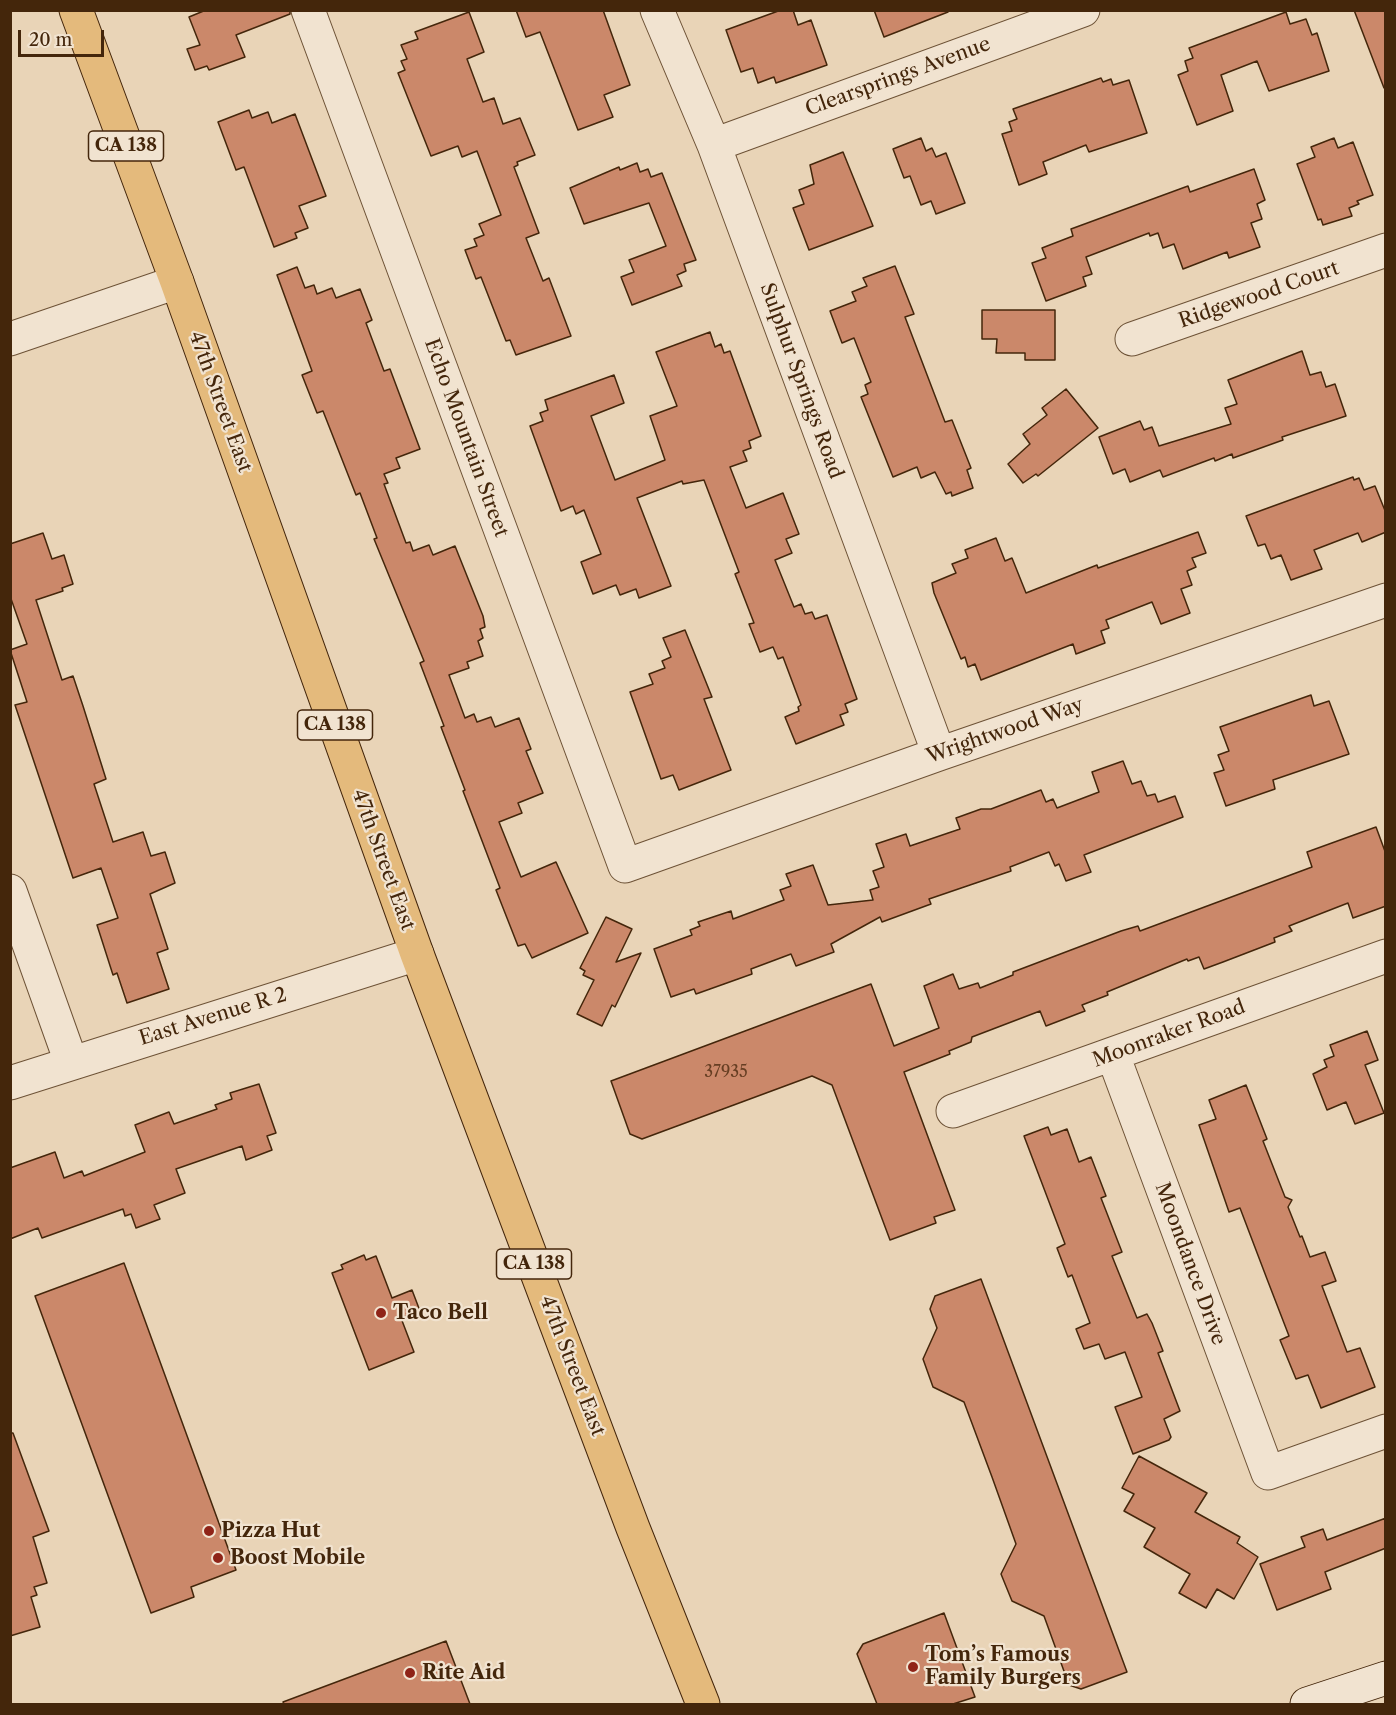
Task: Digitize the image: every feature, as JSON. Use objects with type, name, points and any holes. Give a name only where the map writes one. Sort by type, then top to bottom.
[{"type":"highway","name":"47th Street East","points":[[76,10],[177,282],[417,954],[633,1528],[703,1704]]},
{"type":"street","name":"Echo Mountain Street","points":[[308,10],[625,866]]},
{"type":"street","name":"Sulphur Springs Road","points":[[657,10],[714,145],[939,753]]},
{"type":"street","name":"Clearsprings Avenue","points":[[714,145],[1008,23],[1083,10]]},
{"type":"street","name":"Ridgewood Court","points":[[1132,339],[1386,250]]},
{"type":"street","points":[[10,339],[177,282]]},
{"type":"street","name":"Wrightwood Way","points":[[625,866],[939,753],[1386,600]]},
{"type":"street","points":[[10,891],[70,1062]]},
{"type":"street","name":"East Avenue R 2","points":[[10,1083],[70,1062],[417,954]]},
{"type":"street","name":"Moonraker Road","points":[[953,1111],[1386,956]]},
{"type":"street","name":"Moondance Drive","points":[[1113,1055],[1268,1473],[1386,1431]]},
{"type":"street","points":[[1307,1704],[1386,1678]]},
{"type":"building","points":[[206,10],[290,10],[290,14],[236,35],[245,57],[209,70],[207,66],[195,70],[187,49],[200,45],[189,17]]},
{"type":"building","points":[[516,10],[603,10],[630,85],[604,95],[613,117],[578,130],[540,32],[526,37]]},
{"type":"building","points":[[781,10],[793,10],[798,25],[811,20],[827,65],[776,83],[774,77],[758,83],[753,68],[741,72],[726,30]]},
{"type":"building","points":[[874,10],[947,10],[948,12],[884,37]]},
{"type":"building","points":[[1354,10],[1386,10],[1386,88],[1384,88]]},
{"type":"building","points":[[469,12],[484,52],[467,59],[483,102],[494,98],[503,124],[520,118],[535,155],[517,162],[518,165],[514,167],[539,233],[526,238],[543,281],[549,278],[571,336],[516,355],[510,340],[506,341],[481,277],[476,279],[465,250],[477,246],[474,239],[484,235],[479,224],[501,215],[477,151],[462,157],[458,146],[431,156],[398,73],[405,70],[401,61],[407,59],[401,45],[418,39],[415,32]]},
{"type":"building","points":[[1286,12],[1290,24],[1306,19],[1312,35],[1317,33],[1329,71],[1269,91],[1257,61],[1221,75],[1233,111],[1197,125],[1178,75],[1188,71],[1185,61],[1193,58],[1189,48]]},
{"type":"building","points":[[1101,78],[1103,82],[1111,79],[1113,85],[1129,80],[1147,133],[1089,152],[1086,145],[1043,162],[1047,174],[1019,185],[1002,134],[1012,131],[1009,122],[1017,119],[1013,109]]},
{"type":"building","points":[[249,110],[252,118],[268,112],[272,123],[295,114],[326,196],[299,206],[308,228],[295,233],[297,238],[274,247],[244,167],[236,170],[218,122]]},
{"type":"building","points":[[921,138],[926,151],[932,148],[936,157],[946,153],[965,203],[936,214],[931,201],[921,205],[910,176],[904,178],[893,149]]},
{"type":"building","points":[[1334,138],[1338,148],[1353,142],[1373,195],[1357,201],[1359,204],[1349,208],[1352,216],[1323,225],[1321,219],[1318,220],[1297,164],[1315,157],[1311,147]]},
{"type":"building","points":[[843,152],[873,226],[809,250],[793,208],[804,204],[799,190],[814,184],[810,165]]},
{"type":"building","points":[[637,163],[640,172],[648,169],[651,177],[662,173],[696,260],[684,264],[686,271],[677,275],[682,286],[632,305],[621,277],[634,272],[629,260],[666,246],[649,203],[584,224],[570,188],[619,167],[620,170]]},
{"type":"building","points":[[1254,169],[1265,200],[1257,204],[1262,219],[1251,223],[1260,247],[1229,258],[1227,252],[1183,269],[1174,244],[1163,248],[1158,233],[1150,236],[1149,233],[1086,257],[1092,274],[1083,277],[1086,286],[1046,301],[1032,263],[1046,258],[1042,248],[1073,236],[1071,229],[1188,186],[1190,192]]},
{"type":"building","points":[[895,266],[914,314],[905,317],[945,422],[952,420],[971,468],[967,470],[973,488],[952,496],[951,492],[946,494],[935,472],[921,478],[917,467],[893,477],[861,397],[868,394],[865,385],[871,382],[854,338],[842,343],[830,311],[856,301],[852,292],[867,286],[863,278]]},
{"type":"building","points":[[297,267],[305,288],[314,285],[317,294],[332,288],[336,298],[360,289],[372,320],[366,323],[384,371],[390,369],[420,449],[396,458],[400,468],[384,474],[388,483],[384,484],[406,543],[410,542],[413,551],[429,545],[433,555],[455,546],[483,616],[485,627],[480,629],[483,638],[478,641],[483,656],[467,662],[469,668],[449,675],[465,718],[474,714],[477,722],[491,717],[495,727],[519,718],[531,749],[526,751],[543,793],[518,803],[522,813],[499,822],[521,877],[556,862],[588,933],[532,958],[525,944],[518,946],[496,890],[500,888],[463,791],[465,790],[441,727],[444,726],[420,663],[424,661],[374,539],[377,538],[360,493],[356,495],[323,411],[317,413],[302,375],[312,371],[277,275]]},
{"type":"building","points":[[982,310],[1055,310],[1055,360],[1025,360],[1025,353],[996,353],[997,339],[982,339]]},
{"type":"building","points":[[710,332],[715,347],[721,344],[724,353],[730,351],[761,436],[749,441],[751,448],[743,451],[747,461],[730,467],[746,508],[783,493],[799,534],[786,539],[792,553],[775,560],[794,607],[801,604],[805,614],[812,612],[815,619],[827,615],[857,699],[845,704],[848,712],[840,715],[844,725],[796,744],[785,717],[799,711],[798,707],[801,705],[783,657],[778,659],[773,647],[760,652],[749,624],[754,623],[735,574],[739,572],[704,480],[683,484],[682,481],[637,498],[671,586],[639,598],[636,589],[620,595],[616,585],[593,594],[581,562],[601,554],[584,510],[576,514],[573,506],[561,511],[530,426],[543,421],[540,413],[548,410],[545,400],[614,375],[624,403],[591,416],[615,480],[665,460],[650,416],[677,406],[656,352]]},
{"type":"building","points":[[1302,351],[1310,375],[1321,372],[1326,387],[1335,384],[1346,416],[1282,437],[1283,440],[1233,458],[1232,454],[1215,461],[1214,458],[1163,477],[1160,470],[1130,482],[1125,469],[1113,474],[1099,437],[1140,421],[1144,430],[1152,427],[1159,446],[1231,424],[1225,408],[1237,404],[1228,380]]},
{"type":"building","points":[[1066,389],[1098,428],[1038,476],[1036,474],[1023,483],[1008,464],[1030,444],[1023,434],[1047,415],[1042,408]]},
{"type":"building","points":[[1353,477],[1354,480],[1359,478],[1364,490],[1375,486],[1386,513],[1386,532],[1362,542],[1358,533],[1314,550],[1322,569],[1291,580],[1281,555],[1271,559],[1265,544],[1258,546],[1246,516]]},
{"type":"building","points":[[1198,532],[1206,553],[1192,558],[1196,567],[1187,571],[1192,585],[1181,589],[1190,613],[1161,624],[1152,602],[1106,620],[1109,628],[1101,631],[1105,643],[1076,654],[1073,644],[981,680],[975,664],[968,667],[965,657],[961,659],[934,593],[932,583],[956,573],[952,564],[968,558],[965,550],[996,538],[1005,561],[1012,558],[1026,593],[1097,565],[1098,568]]},
{"type":"building","points":[[43,533],[52,559],[64,555],[73,584],[62,588],[63,591],[36,600],[62,680],[73,676],[83,706],[106,779],[94,784],[113,842],[143,832],[151,856],[165,852],[175,883],[150,894],[168,949],[157,953],[169,989],[127,1003],[117,973],[113,975],[97,925],[118,918],[101,868],[73,878],[15,705],[27,702],[10,650],[27,644],[10,596],[10,544]]},
{"type":"building","points":[[685,630],[712,697],[704,699],[731,770],[679,790],[673,775],[661,779],[630,692],[653,684],[649,674],[665,668],[662,661],[671,657],[663,638]]},
{"type":"building","points":[[1311,695],[1314,706],[1329,701],[1349,754],[1273,780],[1275,789],[1226,806],[1214,773],[1224,770],[1218,755],[1229,751],[1220,727]]},
{"type":"building","points":[[1123,761],[1132,784],[1141,781],[1147,796],[1155,794],[1158,802],[1175,796],[1183,817],[1084,855],[1091,872],[1066,881],[1059,864],[1055,866],[1049,852],[1010,867],[1011,871],[929,899],[931,904],[882,922],[880,917],[831,944],[834,952],[796,966],[791,954],[751,969],[752,974],[696,994],[694,989],[671,997],[654,949],[692,935],[690,930],[700,926],[698,922],[731,911],[733,919],[784,900],[780,890],[791,886],[786,874],[813,865],[828,905],[873,900],[870,890],[879,887],[873,871],[884,867],[876,844],[906,834],[910,846],[960,829],[956,818],[981,809],[991,809],[1041,790],[1046,802],[1053,799],[1057,808],[1099,792],[1092,772]]},
{"type":"building","points":[[1376,827],[1386,854],[1386,906],[1353,918],[1348,903],[1289,926],[1292,931],[1274,938],[1275,942],[1223,962],[1204,969],[1199,957],[1188,961],[1187,959],[1107,992],[1108,995],[1082,1005],[1085,1011],[1046,1026],[1040,1011],[972,1037],[971,1042],[949,1051],[950,1054],[904,1072],[955,1210],[934,1217],[936,1223],[890,1240],[832,1085],[812,1076],[642,1139],[630,1134],[611,1081],[871,984],[894,1046],[939,1028],[924,986],[953,974],[959,989],[978,983],[980,988],[1013,975],[1013,972],[1121,931],[1138,926],[1140,931],[1312,867],[1307,852]]},
{"type":"building","points":[[606,917],[632,929],[616,962],[641,953],[615,1007],[612,1005],[602,1026],[577,1014],[594,980],[583,975],[585,971],[580,968]]},
{"type":"building","points":[[1367,1031],[1378,1060],[1365,1065],[1384,1113],[1355,1124],[1346,1102],[1327,1110],[1313,1074],[1327,1067],[1324,1060],[1334,1056],[1330,1045]]},
{"type":"building","points":[[259,1084],[276,1133],[267,1136],[272,1150],[246,1160],[242,1146],[176,1169],[185,1193],[154,1205],[160,1219],[136,1228],[131,1214],[125,1216],[123,1209],[42,1238],[38,1228],[10,1239],[10,1168],[55,1152],[64,1178],[82,1171],[84,1176],[145,1152],[135,1125],[169,1112],[174,1124],[217,1109],[215,1105],[232,1099],[230,1093]]},
{"type":"building","points":[[1246,1085],[1267,1139],[1263,1141],[1285,1197],[1292,1200],[1288,1207],[1300,1237],[1302,1236],[1310,1257],[1325,1252],[1336,1281],[1322,1286],[1347,1352],[1360,1348],[1375,1387],[1321,1408],[1308,1375],[1296,1379],[1280,1340],[1289,1336],[1240,1208],[1229,1212],[1199,1125],[1216,1119],[1209,1100]]},
{"type":"building","points":[[1048,1127],[1051,1135],[1067,1129],[1079,1162],[1091,1157],[1106,1196],[1101,1198],[1122,1252],[1112,1256],[1137,1318],[1147,1314],[1152,1323],[1163,1351],[1158,1353],[1180,1411],[1164,1419],[1171,1437],[1169,1440],[1133,1454],[1115,1407],[1142,1397],[1125,1352],[1105,1359],[1099,1344],[1084,1349],[1076,1329],[1090,1323],[1072,1275],[1068,1277],[1057,1248],[1065,1244],[1024,1136]]},
{"type":"building","name":"Taco Bell","points":[[364,1255],[366,1260],[376,1256],[392,1298],[412,1290],[420,1311],[401,1318],[414,1352],[369,1370],[332,1273],[343,1269],[341,1265]]},
{"type":"building","points":[[124,1263],[236,1570],[191,1587],[194,1597],[151,1613],[35,1296]]},
{"type":"building","points":[[981,1279],[1127,1672],[1081,1689],[1069,1685],[1044,1616],[1012,1601],[1001,1574],[1016,1544],[992,1477],[964,1402],[933,1387],[923,1359],[937,1328],[930,1309],[935,1296]]},
{"type":"building","points":[[10,1433],[13,1433],[49,1531],[33,1537],[47,1583],[34,1587],[37,1595],[31,1597],[40,1627],[10,1636]]},
{"type":"building","points":[[1139,1456],[1207,1493],[1195,1512],[1240,1537],[1237,1543],[1258,1557],[1234,1599],[1217,1589],[1206,1608],[1179,1593],[1190,1574],[1144,1547],[1155,1528],[1124,1511],[1134,1494],[1122,1488]]},
{"type":"building","points":[[1386,1518],[1386,1548],[1325,1572],[1331,1589],[1277,1610],[1260,1564],[1305,1547],[1301,1537],[1323,1529],[1327,1540]]},
{"type":"building","name":"Tom’s Famous Family Burgers","points":[[944,1613],[975,1697],[953,1704],[877,1704],[857,1654],[863,1644]]},
{"type":"building","name":"Rite Aid","points":[[446,1641],[470,1704],[284,1704],[283,1702]]},
{"type":"place","name":"Taco Bell","points":[[381,1313]]},
{"type":"place","name":"Pizza Hut","points":[[209,1531]]},
{"type":"place","name":"Boost Mobile","points":[[218,1558]]},
{"type":"place","name":"Tom’s Famous Family Burgers","points":[[913,1667]]},
{"type":"place","name":"Rite Aid","points":[[410,1673]]}]
